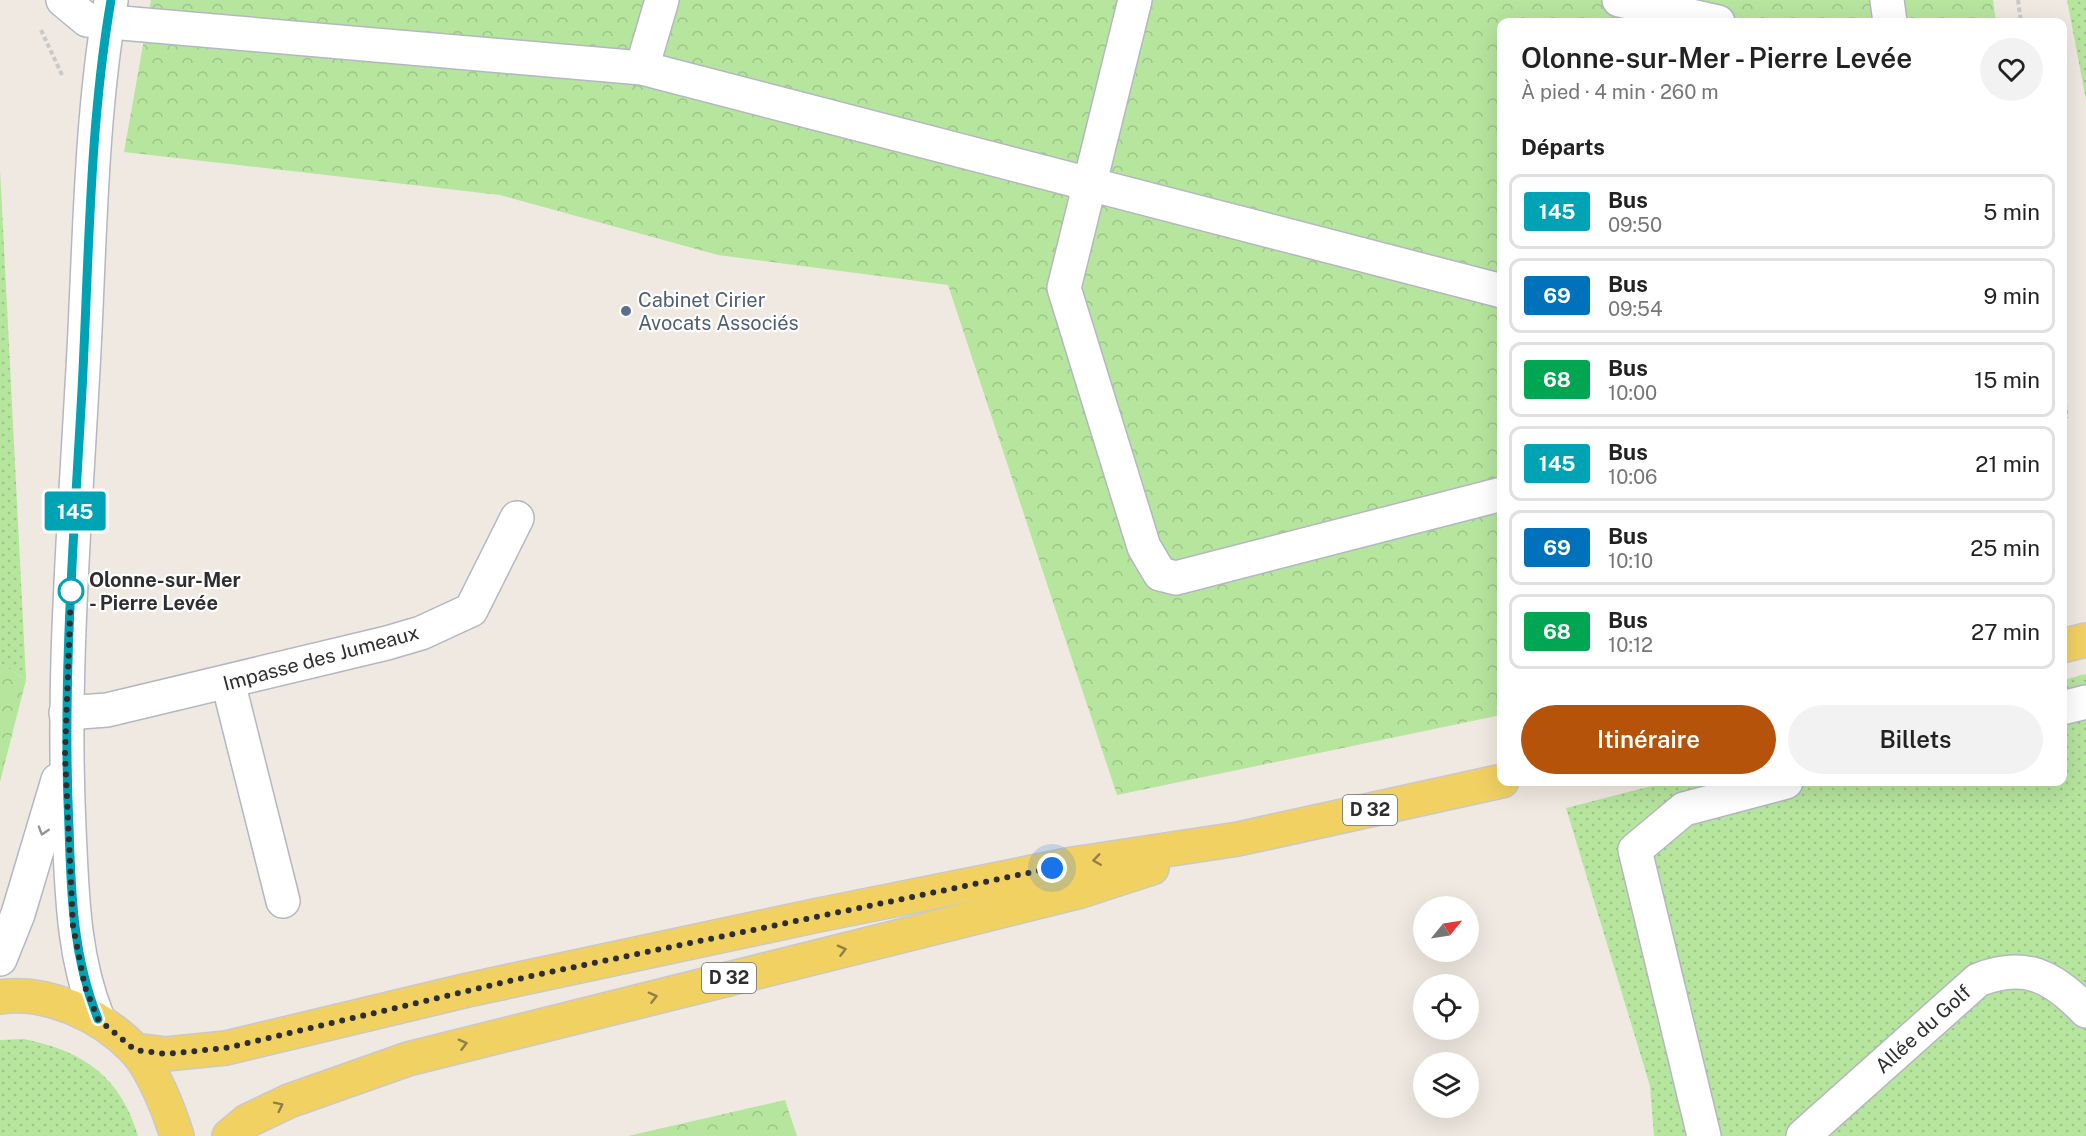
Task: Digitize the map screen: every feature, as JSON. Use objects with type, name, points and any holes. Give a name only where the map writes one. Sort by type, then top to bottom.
[{"type":"main road","points":[[2067,645],[2086,640]]},
{"type":"main road","name":"D 32","points":[[135,1050],[166,1054],[226,1048],[468,990],[880,903],[1073,864],[1238,839],[1497,782]]},
{"type":"main road","name":"D 32","points":[[229,1136],[247,1121],[289,1101],[408,1059],[1081,891],[1238,839]]},
{"type":"main road","points":[[0,997],[38,997],[98,1019],[135,1050],[159,1088],[177,1136]]},
{"type":"street","points":[[63,0],[87,20],[109,10],[642,68],[1089,186],[1497,290]]},
{"type":"street","points":[[642,68],[662,0]]},
{"type":"street","points":[[1135,0],[1064,288],[1144,547],[1160,574],[1176,578],[1497,495]]},
{"type":"street","points":[[1619,0],[1700,18]]},
{"type":"street","points":[[1887,0],[1889,18]]},
{"type":"street","points":[[98,1019],[85,987],[73,926],[65,755],[96,130],[109,10]]},
{"type":"street","name":"Impasse des Jumeaux","points":[[66,713],[107,710],[421,633],[471,610],[518,518]]},
{"type":"street","points":[[228,682],[283,902]]},
{"type":"street","points":[[2067,707],[2086,702]]},
{"type":"street","points":[[0,959],[18,914],[65,755]]},
{"type":"street","points":[[1704,1136],[1635,850],[1684,809],[1771,786]]},
{"type":"street","name":"Allée du Golf","points":[[1803,1136],[1978,980],[2002,971],[2028,971],[2053,984],[2086,1011]]},
{"type":"path","points":[[2018,0],[2021,18]]},
{"type":"green space","points":[[151,0],[1993,0],[1995,18],[1497,18],[1497,716],[1117,795],[948,285],[718,255],[500,195],[124,152]]},
{"type":"green space","points":[[2067,0],[2086,0],[2086,100]]},
{"type":"green space","points":[[0,169],[26,680],[0,663]]},
{"type":"green space","points":[[0,663],[26,680],[0,782]]},
{"type":"green space","points":[[2086,674],[2086,1136],[1654,1136],[1650,1086],[1566,808],[1651,786],[2067,786],[2067,679]]},
{"type":"green space","points":[[24,1039],[64,1051],[96,1069],[121,1097],[138,1136],[0,1136],[0,1040]]},
{"type":"green space","points":[[785,1100],[797,1136],[628,1136]]},
{"type":"bus line","name":"145","points":[[98,1019],[85,987],[73,926],[65,755],[68,651],[96,130],[111,0]]},
{"type":"place","name":"Cabinet Cirier Avocats Associés","points":[[626,311]]},
{"type":"place","name":"Olonne-sur-Mer - Pierre Levée","points":[[71,591]]},
{"type":"route","points":[[71,591],[65,755],[73,926],[85,987],[98,1019],[135,1050],[166,1054],[226,1048],[347,1017],[531,976],[1052,868]]}]
